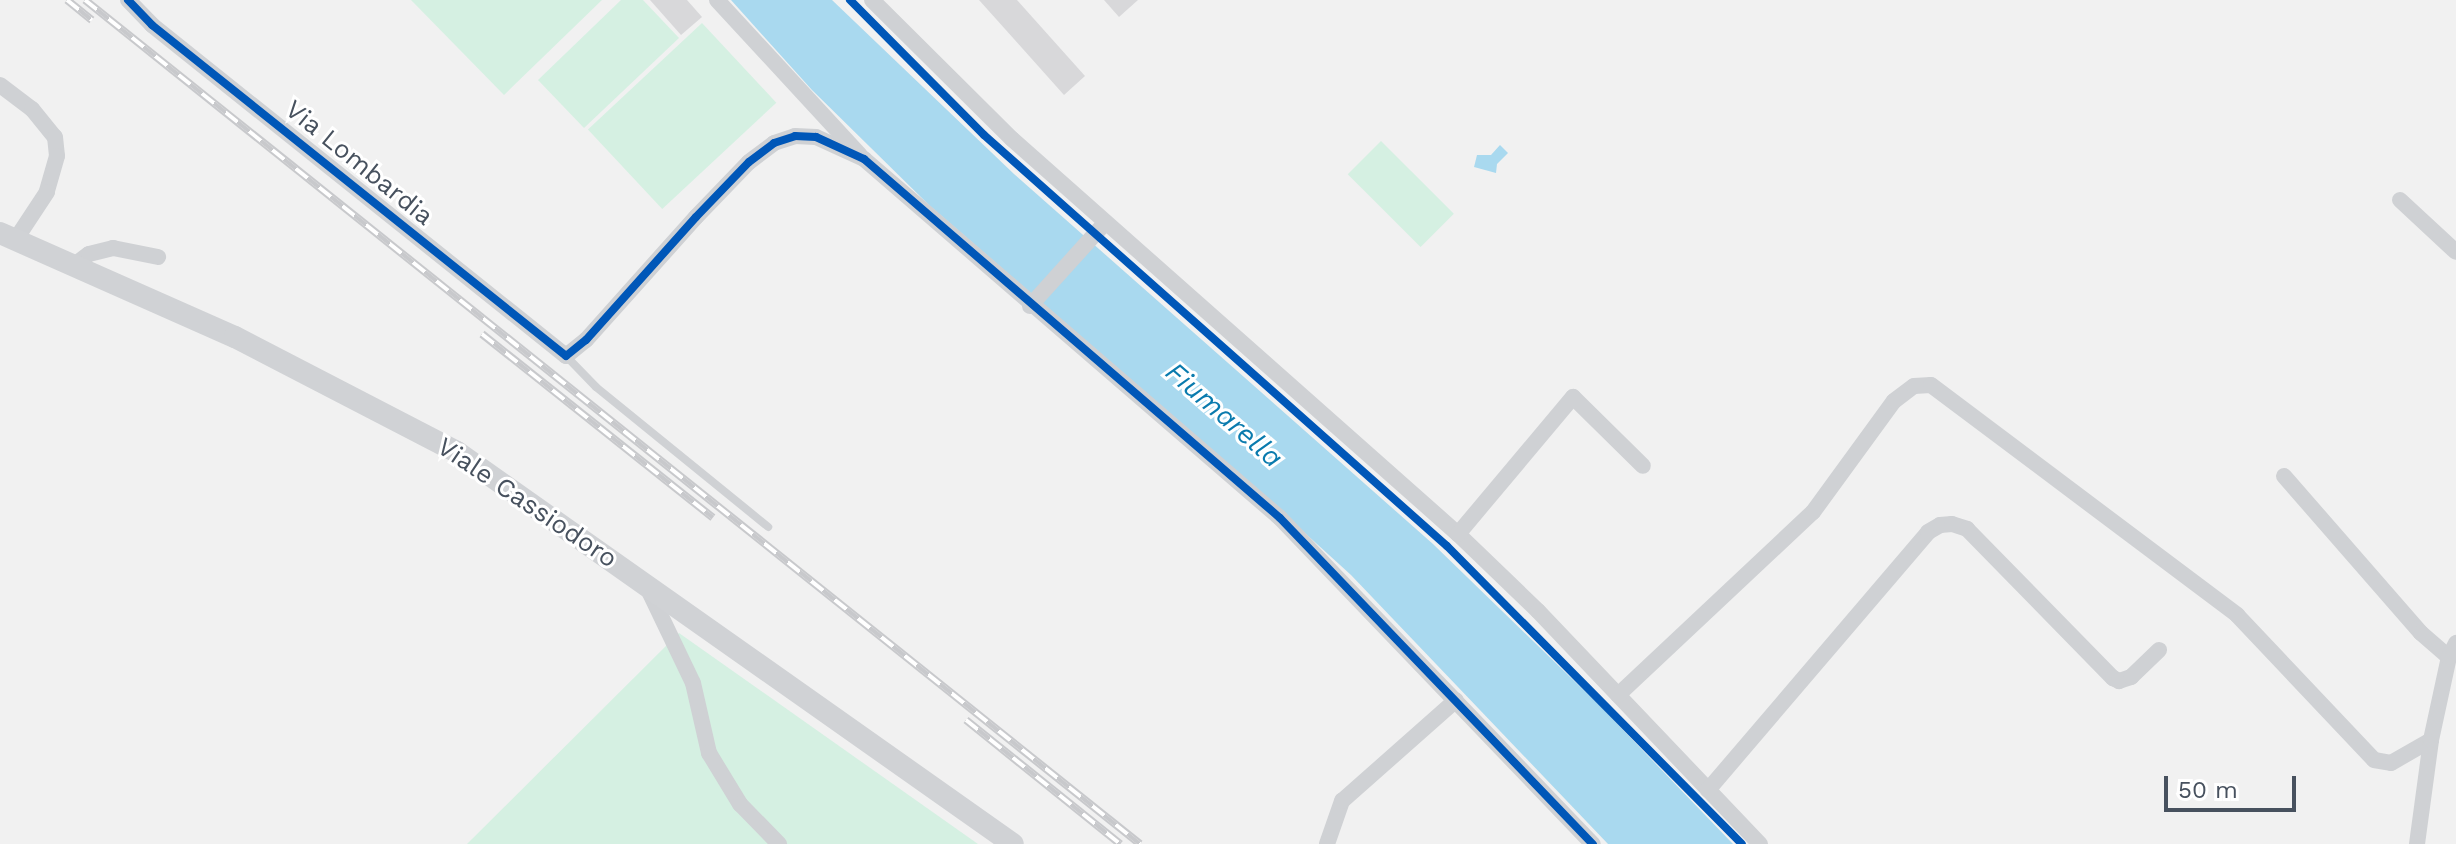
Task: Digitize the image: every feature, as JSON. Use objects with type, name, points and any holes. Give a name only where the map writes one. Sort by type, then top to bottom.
[{"type":"main road","name":"Viale Cassiodoro","points":[[8,236],[235,337],[425,434],[645,583],[1013,844]]},
{"type":"street","name":"Via Lombardia","points":[[128,0],[152,25],[566,356]]},
{"type":"street","points":[[717,0],[810,96],[864,159],[1280,518],[1593,844]]},
{"type":"street","points":[[872,0],[1012,139],[1377,458],[1458,534],[1760,844]]},
{"type":"street","points":[[0,85],[32,109],[55,137],[57,156],[47,192],[8,236]]},
{"type":"street","points":[[566,356],[586,340],[685,228],[767,148],[795,136],[816,137],[864,159]]},
{"type":"street","points":[[2400,200],[2456,252]]},
{"type":"street","points":[[1033,303],[1105,223]]},
{"type":"street","points":[[73,266],[89,254],[113,248],[158,257]]},
{"type":"street","points":[[1618,695],[1813,512],[1894,401],[1914,386],[1931,385],[2237,615],[2374,760],[2391,763],[2431,740]]},
{"type":"street","points":[[1458,534],[1573,397],[1643,466]]},
{"type":"street","points":[[2284,476],[2421,633],[2452,658],[2431,740],[2417,844]]},
{"type":"street","points":[[1708,790],[1928,532],[1940,525],[1952,524],[1967,529],[2113,678],[2119,681],[2131,677],[2159,650]]},
{"type":"street","points":[[645,583],[693,683],[709,753],[740,804],[779,844]]},
{"type":"street","points":[[1327,844],[1342,801],[1456,700]]},
{"type":"lane","name":"Via Lombardia","points":[[566,356],[596,387],[768,527]]},
{"type":"green space","points":[[411,0],[602,0],[504,95]]},
{"type":"green space","points":[[621,0],[643,0],[679,38],[584,128],[538,80]]},
{"type":"green space","points":[[702,23],[776,103],[662,209],[588,129]]},
{"type":"green space","points":[[1381,141],[1454,214],[1421,247],[1348,174]]},
{"type":"green space","points":[[679,633],[978,844],[467,844]]},
{"type":"water","name":"Fiumarella","points":[[731,0],[832,0],[1014,174],[1433,544],[1599,705],[1733,844],[1608,844],[1351,575],[1239,473],[929,205],[812,90]]},
{"type":"water","points":[[1500,145],[1508,153],[1497,164],[1496,173],[1474,167],[1477,155],[1491,155]]},
{"type":"building","points":[[650,0],[687,0],[702,17],[681,35]]},
{"type":"building","points":[[979,0],[1017,0],[1085,76],[1064,95]]},
{"type":"building","points":[[1104,0],[1138,0],[1119,17]]},
{"type":"railway","points":[[67,0],[92,20]]},
{"type":"railway","points":[[85,0],[1140,844]]},
{"type":"railway","points":[[482,334],[713,518]]},
{"type":"railway","points":[[966,720],[1120,844]]},
{"type":"cycle path","points":[[128,0],[152,25],[566,356],[586,340],[749,162],[774,143],[795,136],[816,137],[864,159],[1280,518],[1593,844]]},
{"type":"cycle path","points":[[850,0],[984,135],[1447,546],[1742,844]]}]
